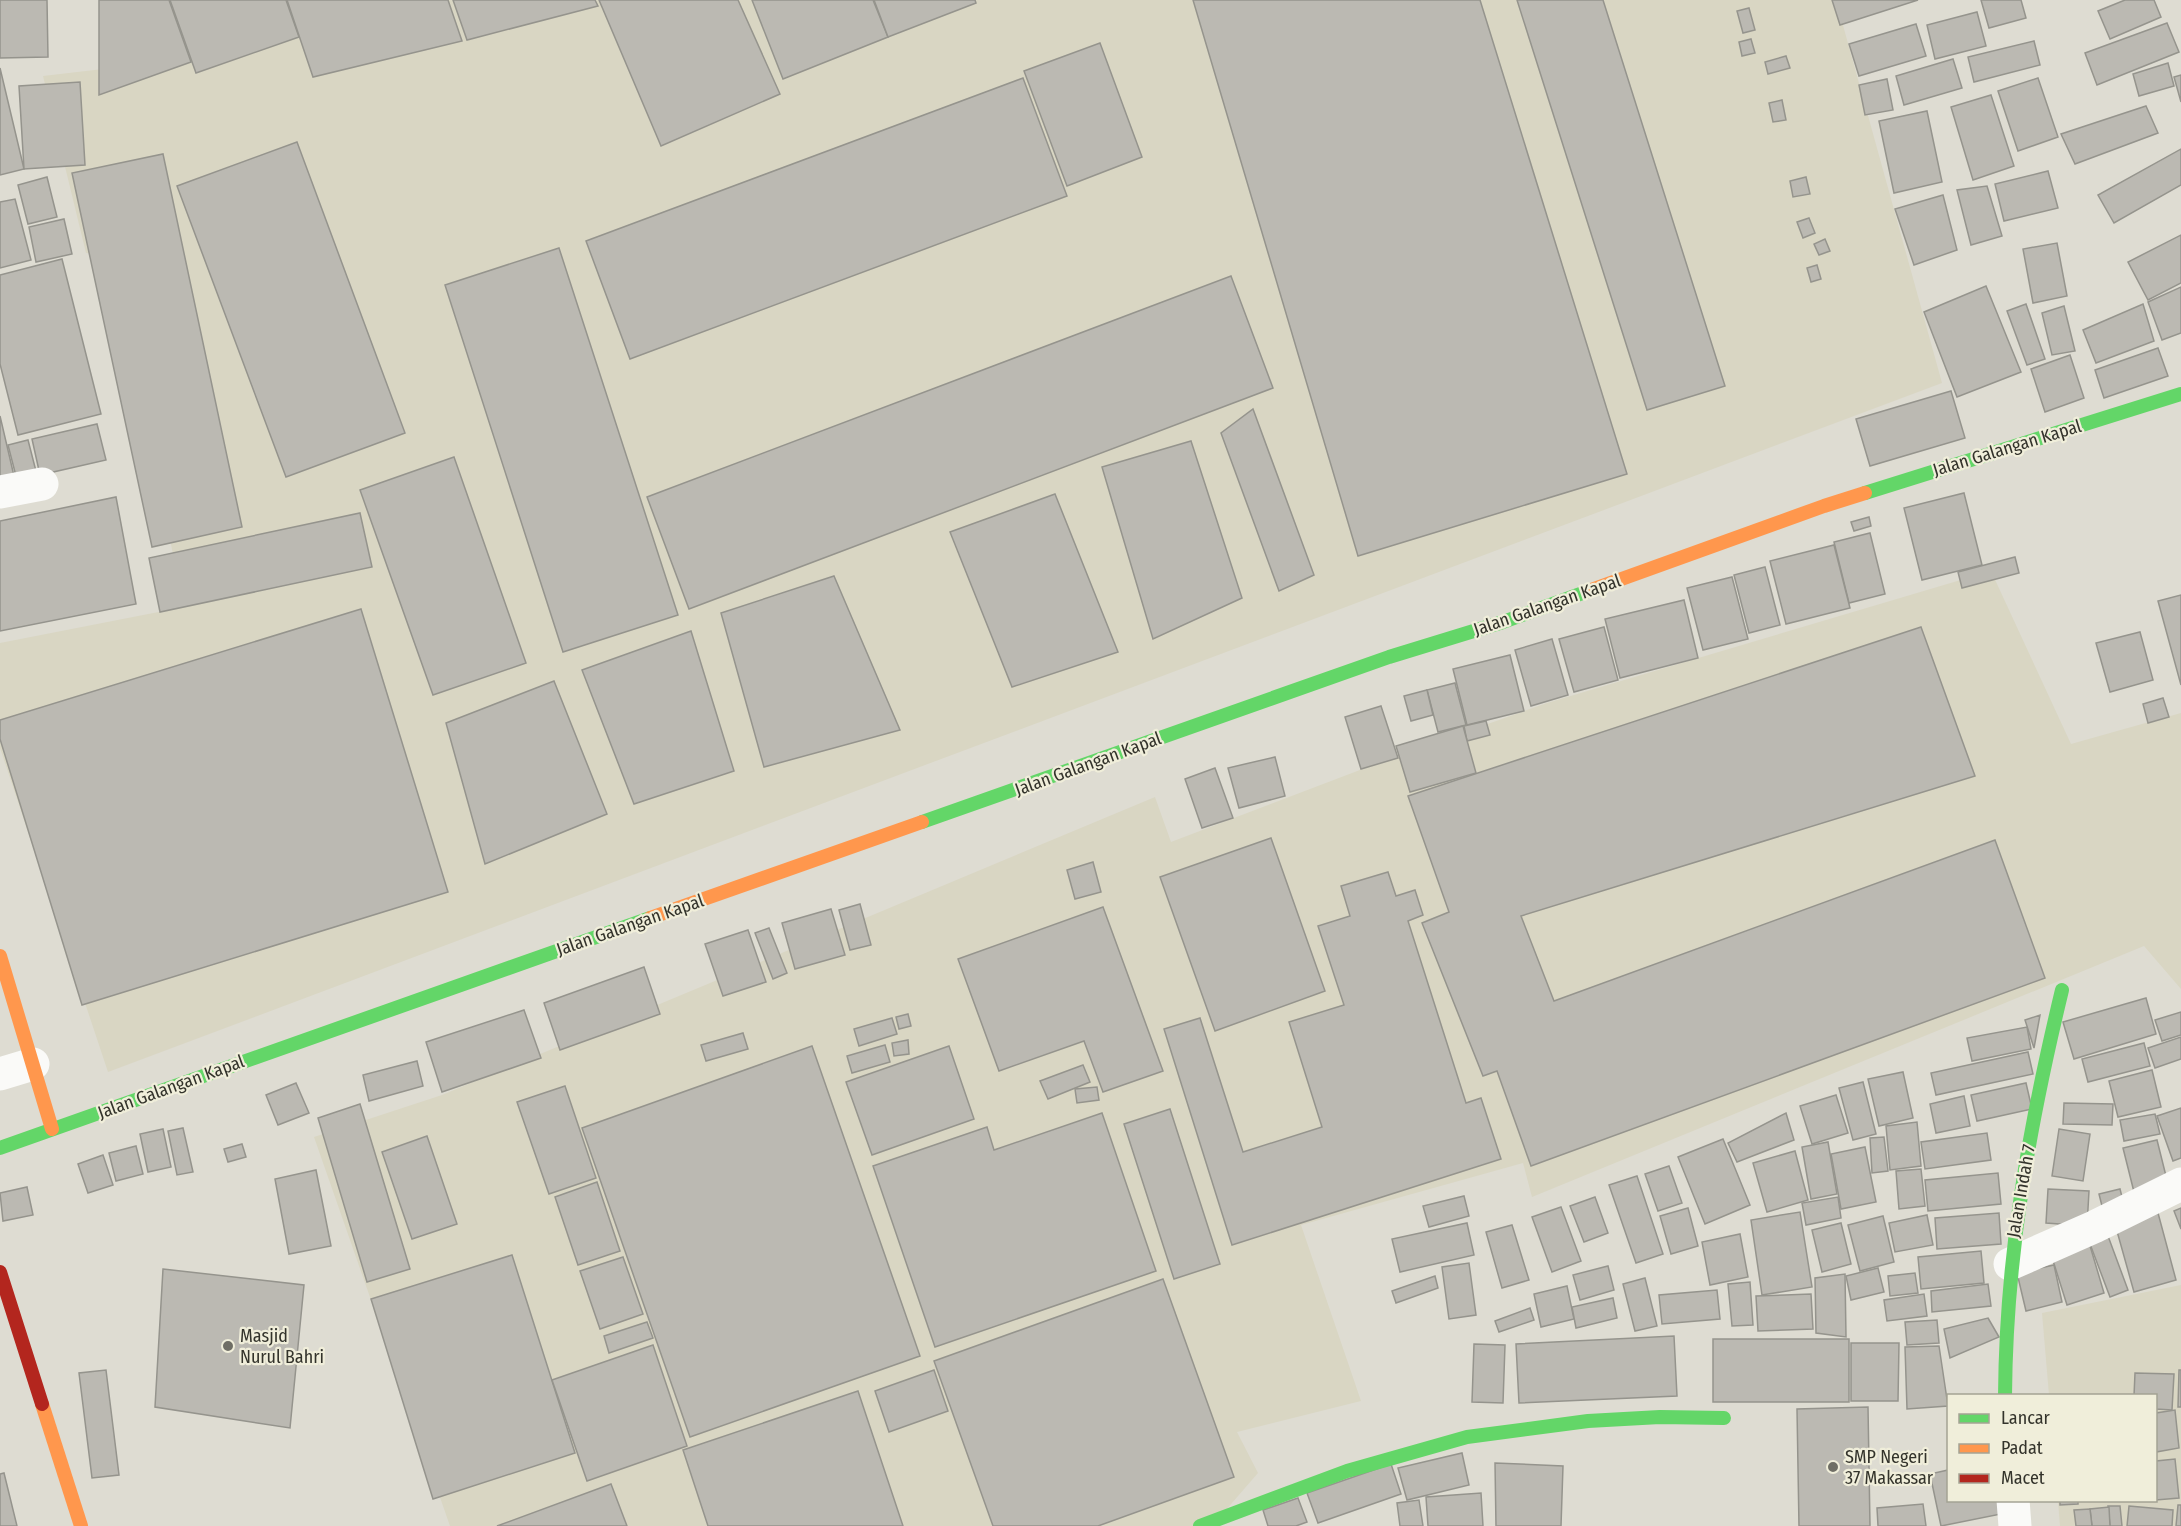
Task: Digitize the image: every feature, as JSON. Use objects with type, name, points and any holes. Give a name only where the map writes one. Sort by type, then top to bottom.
[{"type":"main road","name":"Jalan Galangan Kapal","points":[[0,1149],[1389,657],[1503,622],[1824,506],[2181,394]]},
{"type":"main road","points":[[0,956],[52,1129]]},
{"type":"main road","name":"Jalan Indah 7","points":[[2005,1394],[2004,1350],[2010,1264],[2041,1077],[2062,990]]},
{"type":"main road","points":[[0,1272],[81,1526]]},
{"type":"main road","points":[[1200,1526],[1347,1471],[1467,1437],[1588,1421],[1660,1417],[1724,1418]]},
{"type":"street","points":[[0,492],[42,484]]},
{"type":"street","points":[[0,1074],[33,1064]]},
{"type":"street","points":[[2010,1264],[2094,1227],[2181,1184]]},
{"type":"street","points":[[2013,1502],[2015,1526]]},
{"type":"shaded area","points":[[117,0],[1836,0],[1942,383],[108,1072],[0,748],[0,643],[184,607],[111,255],[86,253],[43,76],[103,69]]},
{"type":"shaded area","points":[[1991,571],[2071,744],[2181,713],[2181,989],[2144,946],[1532,1197],[1523,1163],[1301,1225],[1361,1401],[1237,1432],[1258,1473],[1212,1526],[450,1526],[314,1137],[442,1095],[1155,797],[1171,842],[1394,757],[1547,703]]},
{"type":"shaded area","points":[[2181,1285],[2181,1526],[2060,1526],[2058,1502],[2157,1502],[2157,1394],[2049,1394],[2042,1313]]},
{"type":"building","points":[[0,0],[47,0],[48,57],[0,58]]},
{"type":"building","points":[[99,0],[169,0],[191,62],[99,95]]},
{"type":"building","points":[[170,0],[286,0],[299,37],[196,73]]},
{"type":"building","points":[[287,0],[448,0],[462,41],[313,77]]},
{"type":"building","points":[[453,0],[595,0],[598,6],[467,40]]},
{"type":"building","points":[[599,0],[738,0],[780,94],[661,146]]},
{"type":"building","points":[[752,0],[873,0],[888,37],[783,79]]},
{"type":"building","points":[[874,0],[975,0],[976,3],[888,37]]},
{"type":"building","points":[[1193,0],[1480,0],[1627,474],[1358,556]]},
{"type":"building","points":[[1517,0],[1603,0],[1725,386],[1647,410]]},
{"type":"building","points":[[1832,0],[1918,0],[1840,25]]},
{"type":"building","points":[[1981,0],[2021,0],[2026,18],[1989,28]]},
{"type":"building","points":[[2125,0],[2154,0],[2161,17],[2110,39],[2098,11]]},
{"type":"building","points":[[1749,8],[1755,30],[1743,33],[1737,11]]},
{"type":"building","points":[[1977,12],[1986,46],[1935,59],[1927,25]]},
{"type":"building","points":[[2167,23],[2179,52],[2097,85],[2085,53]]},
{"type":"building","points":[[1916,24],[1926,56],[1859,76],[1849,44]]},
{"type":"building","points":[[1751,39],[1755,53],[1742,56],[1739,42]]},
{"type":"building","points":[[2034,41],[2040,65],[1974,82],[1968,57]]},
{"type":"building","points":[[1100,43],[1142,157],[1067,186],[1024,71]]},
{"type":"building","points":[[1786,56],[1790,68],[1768,74],[1765,62]]},
{"type":"building","points":[[1953,59],[1962,88],[1904,105],[1896,76]]},
{"type":"building","points":[[2168,63],[2174,86],[2139,96],[2133,74]]},
{"type":"building","points":[[0,68],[24,169],[0,175]]},
{"type":"building","points":[[2181,75],[2181,102],[2174,77]]},
{"type":"building","points":[[1023,78],[1067,196],[630,359],[586,241]]},
{"type":"building","points":[[2038,78],[2058,137],[2018,151],[1998,91]]},
{"type":"building","points":[[1887,79],[1893,110],[1865,115],[1859,85]]},
{"type":"building","points":[[80,82],[85,165],[24,169],[19,86]]},
{"type":"building","points":[[1991,95],[2014,166],[1973,180],[1951,107]]},
{"type":"building","points":[[1782,100],[1786,120],[1773,122],[1769,103]]},
{"type":"building","points":[[2146,106],[2158,133],[2075,164],[2061,134]]},
{"type":"building","points":[[1927,111],[1942,182],[1894,193],[1879,121]]},
{"type":"building","points":[[297,142],[405,433],[286,477],[177,186]]},
{"type":"building","points":[[2181,149],[2181,185],[2114,223],[2098,195]]},
{"type":"building","points":[[163,154],[242,527],[152,547],[72,173]]},
{"type":"building","points":[[2048,171],[2058,208],[2004,221],[1995,184]]},
{"type":"building","points":[[47,177],[57,217],[28,224],[18,185]]},
{"type":"building","points":[[1806,177],[1810,194],[1793,197],[1790,181]]},
{"type":"building","points":[[1987,186],[2002,236],[1971,245],[1957,190]]},
{"type":"building","points":[[1943,195],[1957,250],[1914,265],[1895,209]]},
{"type":"building","points":[[15,199],[31,260],[0,268],[0,202]]},
{"type":"building","points":[[1809,218],[1815,233],[1803,238],[1797,222]]},
{"type":"building","points":[[64,219],[72,254],[36,262],[29,227]]},
{"type":"building","points":[[2181,235],[2181,283],[2148,300],[2128,262]]},
{"type":"building","points":[[1825,239],[1830,251],[1819,255],[1814,244]]},
{"type":"building","points":[[2057,243],[2067,296],[2033,303],[2023,249]]},
{"type":"building","points":[[559,248],[678,615],[563,652],[445,285]]},
{"type":"building","points":[[62,259],[101,414],[18,435],[0,364],[0,275]]},
{"type":"building","points":[[1817,265],[1821,279],[1811,282],[1807,268]]},
{"type":"building","points":[[1231,276],[1273,388],[689,609],[647,497]]},
{"type":"building","points":[[1986,286],[2021,372],[1957,397],[1924,312]]},
{"type":"building","points":[[2181,287],[2181,333],[2162,340],[2148,302]]},
{"type":"building","points":[[2026,304],[2045,359],[2027,365],[2007,311]]},
{"type":"building","points":[[2143,304],[2154,341],[2096,363],[2083,330]]},
{"type":"building","points":[[2064,306],[2075,351],[2052,355],[2042,313]]},
{"type":"building","points":[[2158,348],[2168,376],[2104,398],[2095,370]]},
{"type":"building","points":[[2070,355],[2084,398],[2045,412],[2031,369]]},
{"type":"building","points":[[1951,391],[1965,438],[1870,466],[1856,419]]},
{"type":"building","points":[[1253,409],[1314,575],[1279,591],[1221,433]]},
{"type":"building","points":[[0,416],[14,476],[0,479]]},
{"type":"building","points":[[97,424],[106,460],[40,475],[32,439]]},
{"type":"building","points":[[28,440],[37,475],[17,480],[8,445]]},
{"type":"building","points":[[1191,441],[1242,598],[1153,639],[1102,467]]},
{"type":"building","points":[[454,457],[526,663],[433,695],[360,490]]},
{"type":"building","points":[[1964,493],[1982,565],[1922,580],[1904,508]]},
{"type":"building","points":[[1055,494],[1118,652],[1012,687],[950,532]]},
{"type":"building","points":[[116,497],[136,604],[0,631],[0,521]]},
{"type":"building","points":[[360,513],[372,567],[160,612],[149,558]]},
{"type":"building","points":[[1869,517],[1871,526],[1854,531],[1851,522]]},
{"type":"building","points":[[1870,533],[1885,594],[1849,603],[1834,542]]},
{"type":"building","points":[[1834,545],[1850,608],[1786,624],[1770,561]]},
{"type":"building","points":[[2015,557],[2019,573],[1962,588],[1958,572]]},
{"type":"building","points":[[1765,567],[1780,625],[1749,633],[1734,575]]},
{"type":"building","points":[[834,576],[900,730],[764,767],[721,613]]},
{"type":"building","points":[[1732,577],[1748,639],[1703,650],[1687,588]]},
{"type":"building","points":[[2181,595],[2181,685],[2158,601]]},
{"type":"building","points":[[1684,600],[1698,658],[1620,678],[1605,619]]},
{"type":"building","points":[[361,609],[448,892],[82,1005],[0,739],[0,720]]},
{"type":"building","points":[[1604,627],[1618,680],[1574,692],[1559,639]]},
{"type":"building","points":[[1921,627],[1975,776],[1521,916],[1554,1001],[1995,840],[2045,978],[1531,1166],[1497,1071],[1483,1076],[1422,923],[1449,912],[1408,796]]},
{"type":"building","points":[[691,631],[734,771],[634,804],[582,670]]},
{"type":"building","points":[[2140,632],[2153,680],[2110,692],[2096,643]]},
{"type":"building","points":[[1552,639],[1568,695],[1531,706],[1515,650]]},
{"type":"building","points":[[1510,655],[1524,711],[1467,725],[1453,669]]},
{"type":"building","points":[[554,681],[607,814],[485,864],[446,723]]},
{"type":"building","points":[[1455,683],[1466,725],[1438,732],[1427,690]]},
{"type":"building","points":[[1427,690],[1433,715],[1411,721],[1404,696]]},
{"type":"building","points":[[2163,698],[2169,717],[2148,723],[2143,704]]},
{"type":"building","points":[[1381,706],[1398,758],[1361,769],[1345,717]]},
{"type":"building","points":[[1486,721],[1490,735],[1467,741],[1464,726]]},
{"type":"building","points":[[1463,726],[1476,773],[1410,792],[1396,746]]},
{"type":"building","points":[[1275,757],[1285,796],[1239,808],[1228,768]]},
{"type":"building","points":[[1215,768],[1233,818],[1202,828],[1185,779]]},
{"type":"building","points":[[1271,838],[1325,991],[1215,1031],[1160,877]]},
{"type":"building","points":[[1093,862],[1101,892],[1075,899],[1067,870]]},
{"type":"building","points":[[1388,872],[1396,896],[1415,890],[1423,915],[1408,921],[1466,1103],[1481,1098],[1501,1159],[1232,1245],[1164,1029],[1200,1018],[1243,1152],[1322,1127],[1289,1022],[1344,1005],[1318,926],[1350,916],[1341,886]]},
{"type":"building","points":[[860,904],[871,945],[850,950],[839,910]]},
{"type":"building","points":[[1103,907],[1163,1071],[1103,1092],[1084,1041],[999,1071],[958,959]]},
{"type":"building","points":[[831,909],[845,955],[795,969],[782,923]]},
{"type":"building","points":[[769,928],[787,973],[773,979],[755,933]]},
{"type":"building","points":[[748,930],[766,982],[723,996],[705,944]]},
{"type":"building","points":[[644,967],[660,1014],[560,1050],[544,1003]]},
{"type":"building","points":[[2146,998],[2156,1034],[2074,1059],[2063,1022]]},
{"type":"building","points":[[524,1010],[541,1058],[442,1092],[426,1042]]},
{"type":"building","points":[[2181,1012],[2181,1035],[2162,1041],[2155,1020]]},
{"type":"building","points":[[908,1014],[911,1026],[899,1029],[896,1017]]},
{"type":"building","points":[[2040,1015],[2034,1048],[2025,1020]]},
{"type":"building","points":[[892,1018],[897,1034],[859,1046],[854,1029]]},
{"type":"building","points":[[2027,1027],[2031,1049],[1972,1061],[1967,1038]]},
{"type":"building","points":[[743,1033],[748,1049],[706,1061],[701,1045]]},
{"type":"building","points":[[2181,1037],[2181,1059],[2155,1068],[2148,1048]]},
{"type":"building","points":[[908,1040],[909,1054],[894,1056],[892,1043]]},
{"type":"building","points":[[2144,1043],[2150,1066],[2088,1082],[2082,1059]]},
{"type":"building","points":[[885,1045],[890,1062],[852,1073],[847,1056]]},
{"type":"building","points":[[812,1046],[920,1356],[690,1437],[582,1128]]},
{"type":"building","points":[[949,1046],[974,1119],[872,1155],[846,1082]]},
{"type":"building","points":[[2028,1052],[2033,1074],[1936,1095],[1931,1073]]},
{"type":"building","points":[[417,1061],[423,1086],[369,1101],[363,1075]]},
{"type":"building","points":[[1083,1065],[1090,1082],[1048,1099],[1040,1081]]},
{"type":"building","points":[[2152,1070],[2161,1107],[2118,1117],[2109,1081]]},
{"type":"building","points":[[1903,1072],[1913,1118],[1879,1126],[1868,1079]]},
{"type":"building","points":[[1863,1082],[1876,1134],[1853,1140],[1839,1088]]},
{"type":"building","points":[[296,1083],[309,1113],[278,1125],[266,1095]]},
{"type":"building","points":[[2026,1083],[2032,1109],[1977,1121],[1971,1095]]},
{"type":"building","points":[[565,1086],[596,1178],[549,1194],[517,1102]]},
{"type":"building","points":[[1097,1087],[1099,1100],[1077,1103],[1075,1089]]},
{"type":"building","points":[[1836,1095],[1848,1133],[1812,1144],[1800,1106]]},
{"type":"building","points":[[1964,1096],[1970,1126],[1936,1133],[1930,1104]]},
{"type":"building","points":[[2064,1103],[2113,1104],[2112,1125],[2063,1124]]},
{"type":"building","points":[[360,1104],[410,1269],[367,1282],[318,1118]]},
{"type":"building","points":[[2181,1108],[2181,1158],[2173,1161],[2157,1116]]},
{"type":"building","points":[[1170,1109],[1220,1264],[1174,1279],[1124,1124]]},
{"type":"building","points":[[1102,1113],[1156,1271],[935,1347],[873,1166],[987,1127],[994,1150]]},
{"type":"building","points":[[1786,1113],[1794,1140],[1737,1162],[1728,1143]]},
{"type":"building","points":[[2155,1114],[2160,1134],[2124,1141],[2120,1120]]},
{"type":"building","points":[[1917,1122],[1921,1166],[1890,1170],[1886,1126]]},
{"type":"building","points":[[183,1128],[193,1172],[177,1175],[168,1131]]},
{"type":"building","points":[[163,1129],[171,1167],[148,1172],[140,1134]]},
{"type":"building","points":[[2059,1129],[2090,1134],[2083,1181],[2052,1176]]},
{"type":"building","points":[[1987,1133],[1991,1160],[1925,1169],[1921,1142]]},
{"type":"building","points":[[427,1136],[457,1224],[412,1239],[382,1152]]},
{"type":"building","points":[[1884,1137],[1888,1171],[1872,1173],[1870,1138]]},
{"type":"building","points":[[1723,1139],[1750,1205],[1705,1224],[1678,1157]]},
{"type":"building","points":[[2157,1140],[2168,1184],[2134,1192],[2123,1148]]},
{"type":"building","points":[[1828,1142],[1837,1194],[1811,1199],[1802,1147]]},
{"type":"building","points":[[242,1144],[246,1157],[228,1162],[224,1149]]},
{"type":"building","points":[[136,1146],[143,1174],[116,1181],[109,1153]]},
{"type":"building","points":[[1865,1147],[1876,1202],[1841,1209],[1831,1154]]},
{"type":"building","points":[[1795,1151],[1808,1200],[1767,1212],[1753,1163]]},
{"type":"building","points":[[103,1155],[113,1185],[88,1193],[78,1164]]},
{"type":"building","points":[[1669,1166],[1682,1203],[1658,1211],[1645,1174]]},
{"type":"building","points":[[1921,1169],[1925,1206],[1899,1209],[1896,1171]]},
{"type":"building","points":[[316,1170],[331,1246],[289,1254],[275,1179]]},
{"type":"building","points":[[1998,1173],[2001,1204],[1928,1211],[1925,1180]]},
{"type":"building","points":[[1637,1176],[1663,1254],[1636,1263],[1609,1185]]},
{"type":"building","points":[[597,1182],[620,1251],[578,1265],[555,1197]]},
{"type":"building","points":[[27,1187],[33,1215],[3,1221],[0,1193]]},
{"type":"building","points":[[2048,1189],[2089,1191],[2087,1226],[2046,1223]]},
{"type":"building","points":[[2120,1189],[2124,1205],[2103,1210],[2099,1194]]},
{"type":"building","points":[[1464,1196],[1469,1216],[1429,1227],[1423,1206]]},
{"type":"building","points":[[1595,1197],[1608,1233],[1584,1242],[1570,1206]]},
{"type":"building","points":[[1838,1197],[1841,1218],[1806,1225],[1802,1203]]},
{"type":"building","points":[[1561,1207],[1581,1261],[1552,1272],[1532,1217]]},
{"type":"building","points":[[1688,1208],[1698,1246],[1671,1254],[1660,1216]]},
{"type":"building","points":[[2181,1208],[2181,1229],[2174,1211]]},
{"type":"building","points":[[1800,1212],[1812,1287],[1762,1295],[1751,1220]]},
{"type":"building","points":[[1999,1213],[2001,1244],[1937,1249],[1935,1218]]},
{"type":"building","points":[[2158,1213],[2176,1280],[2134,1292],[2115,1224]]},
{"type":"building","points":[[1927,1215],[1933,1245],[1895,1252],[1889,1223]]},
{"type":"building","points":[[1883,1216],[1894,1262],[1860,1271],[1848,1225]]},
{"type":"building","points":[[1467,1223],[1474,1255],[1400,1272],[1392,1239]]},
{"type":"building","points":[[1841,1223],[1851,1264],[1822,1272],[1812,1230]]},
{"type":"building","points":[[1512,1225],[1529,1280],[1502,1288],[1486,1232]]},
{"type":"building","points":[[1740,1234],[1748,1277],[1710,1285],[1702,1242]]},
{"type":"building","points":[[2108,1236],[2128,1290],[2110,1297],[2090,1244]]},
{"type":"building","points":[[2088,1239],[2104,1293],[2067,1305],[2050,1251]]},
{"type":"building","points":[[1981,1251],[1984,1283],[1921,1289],[1918,1257]]},
{"type":"building","points":[[512,1255],[575,1453],[433,1499],[371,1299]]},
{"type":"building","points":[[623,1257],[643,1314],[600,1329],[580,1271]]},
{"type":"building","points":[[1469,1263],[1476,1315],[1449,1319],[1442,1267]]},
{"type":"building","points":[[2054,1265],[2062,1302],[2026,1311],[2017,1273]]},
{"type":"building","points":[[1608,1266],[1614,1290],[1580,1300],[1573,1275]]},
{"type":"building","points":[[1878,1268],[1884,1292],[1851,1300],[1846,1276]]},
{"type":"building","name":"Masjid Nurul Bahri","points":[[163,1269],[304,1285],[290,1428],[155,1407]]},
{"type":"building","points":[[1915,1273],[1918,1293],[1890,1296],[1888,1276]]},
{"type":"building","points":[[1845,1274],[1846,1337],[1816,1333],[1815,1278]]},
{"type":"building","points":[[1435,1276],[1438,1288],[1396,1303],[1392,1291]]},
{"type":"building","points":[[1645,1278],[1657,1326],[1635,1331],[1623,1284]]},
{"type":"building","points":[[1163,1279],[1234,1477],[1098,1526],[993,1526],[934,1361]]},
{"type":"building","points":[[1750,1282],[1753,1325],[1732,1326],[1728,1284]]},
{"type":"building","points":[[1988,1284],[1991,1306],[1932,1312],[1931,1291]]},
{"type":"building","points":[[1567,1286],[1574,1319],[1541,1327],[1534,1294]]},
{"type":"building","points":[[1717,1290],[1720,1319],[1662,1324],[1659,1295]]},
{"type":"building","points":[[1811,1294],[1813,1329],[1758,1331],[1756,1296]]},
{"type":"building","points":[[1924,1294],[1927,1316],[1887,1321],[1884,1300]]},
{"type":"building","points":[[1613,1298],[1617,1318],[1576,1328],[1572,1307]]},
{"type":"building","points":[[1530,1308],[1534,1320],[1499,1332],[1495,1321]]},
{"type":"building","points":[[1988,1318],[1999,1337],[1950,1358],[1944,1329]]},
{"type":"building","points":[[1937,1320],[1939,1343],[1907,1345],[1905,1322]]},
{"type":"building","points":[[647,1322],[653,1338],[609,1353],[604,1336]]},
{"type":"building","points":[[1674,1336],[1677,1396],[1519,1403],[1516,1344]]},
{"type":"building","points":[[1713,1339],[1849,1339],[1849,1402],[1713,1402]]},
{"type":"building","points":[[1851,1343],[1899,1343],[1898,1401],[1851,1401]]},
{"type":"building","points":[[1474,1344],[1505,1345],[1503,1403],[1472,1402]]},
{"type":"building","points":[[653,1345],[687,1446],[587,1481],[552,1380]]},
{"type":"building","points":[[1939,1346],[1947,1406],[1907,1409],[1905,1347]]},
{"type":"building","points":[[106,1370],[119,1475],[92,1478],[79,1373]]},
{"type":"building","points":[[934,1370],[948,1411],[889,1432],[875,1391]]},
{"type":"building","points":[[2179,1370],[2181,1370],[2181,1407],[2178,1407]]},
{"type":"building","points":[[2135,1373],[2174,1374],[2172,1410],[2157,1409],[2157,1394],[2134,1394]]},
{"type":"building","points":[[858,1391],[903,1526],[708,1526],[683,1450]]},
{"type":"building","name":"SMP Negeri 37 Makassar","points":[[1868,1407],[1870,1526],[1799,1526],[1797,1409]]},
{"type":"building","points":[[2175,1410],[2179,1448],[2157,1452],[2157,1413]]},
{"type":"building","points":[[1462,1453],[1469,1485],[1407,1500],[1398,1468]]},
{"type":"building","points":[[2175,1459],[2179,1498],[2157,1500],[2157,1461]]},
{"type":"building","points":[[1495,1463],[1563,1466],[1561,1526],[1496,1526]]},
{"type":"building","points":[[1391,1464],[1401,1494],[1318,1523],[1307,1493]]},
{"type":"building","points":[[1947,1470],[1947,1502],[2003,1502],[2006,1513],[1941,1526],[1930,1474]]},
{"type":"building","points":[[4,1473],[17,1526],[0,1526],[0,1474]]},
{"type":"building","points":[[611,1484],[627,1526],[497,1526]]},
{"type":"building","points":[[1481,1493],[1483,1526],[1428,1526],[1426,1497]]},
{"type":"building","points":[[1298,1498],[1307,1522],[1296,1526],[1268,1526],[1263,1510]]},
{"type":"building","points":[[1419,1500],[1423,1526],[1400,1526],[1397,1503]]},
{"type":"building","points":[[2060,1502],[2078,1502],[2078,1504],[2060,1505]]},
{"type":"building","points":[[1923,1504],[1926,1526],[1878,1526],[1877,1508]]},
{"type":"building","points":[[2178,1505],[2181,1505],[2181,1526],[2176,1526]]},
{"type":"building","points":[[2108,1506],[2120,1506],[2122,1526],[2110,1526]]},
{"type":"building","points":[[2129,1506],[2173,1510],[2172,1526],[2127,1526]]},
{"type":"building","points":[[2109,1507],[2110,1526],[2092,1526],[2090,1509]]},
{"type":"building","points":[[2090,1509],[2092,1526],[2076,1526],[2074,1510]]},
{"type":"traffic: fast","points":[[1865,493],[2181,394]]},
{"type":"traffic: fast","points":[[922,822],[1389,657],[1503,622],[1591,590]]},
{"type":"traffic: fast","points":[[0,1148],[650,918]]},
{"type":"traffic: fast","points":[[2005,1394],[2010,1292],[2022,1192],[2039,1091],[2062,990]]},
{"type":"traffic: fast","points":[[1200,1526],[1347,1471],[1467,1437],[1588,1421],[1660,1417],[1724,1418]]},
{"type":"traffic: slow","points":[[1591,590],[1865,493]]},
{"type":"traffic: slow","points":[[650,918],[922,822]]},
{"type":"traffic: slow","points":[[0,956],[52,1129]]},
{"type":"traffic: slow","points":[[42,1404],[81,1526]]},
{"type":"traffic: jam","points":[[0,1272],[42,1404]]},
{"type":"place","name":"Masjid Nurul Bahri","points":[[228,1346]]},
{"type":"place","name":"SMP Negeri 37 Makassar","points":[[1833,1467]]}]
